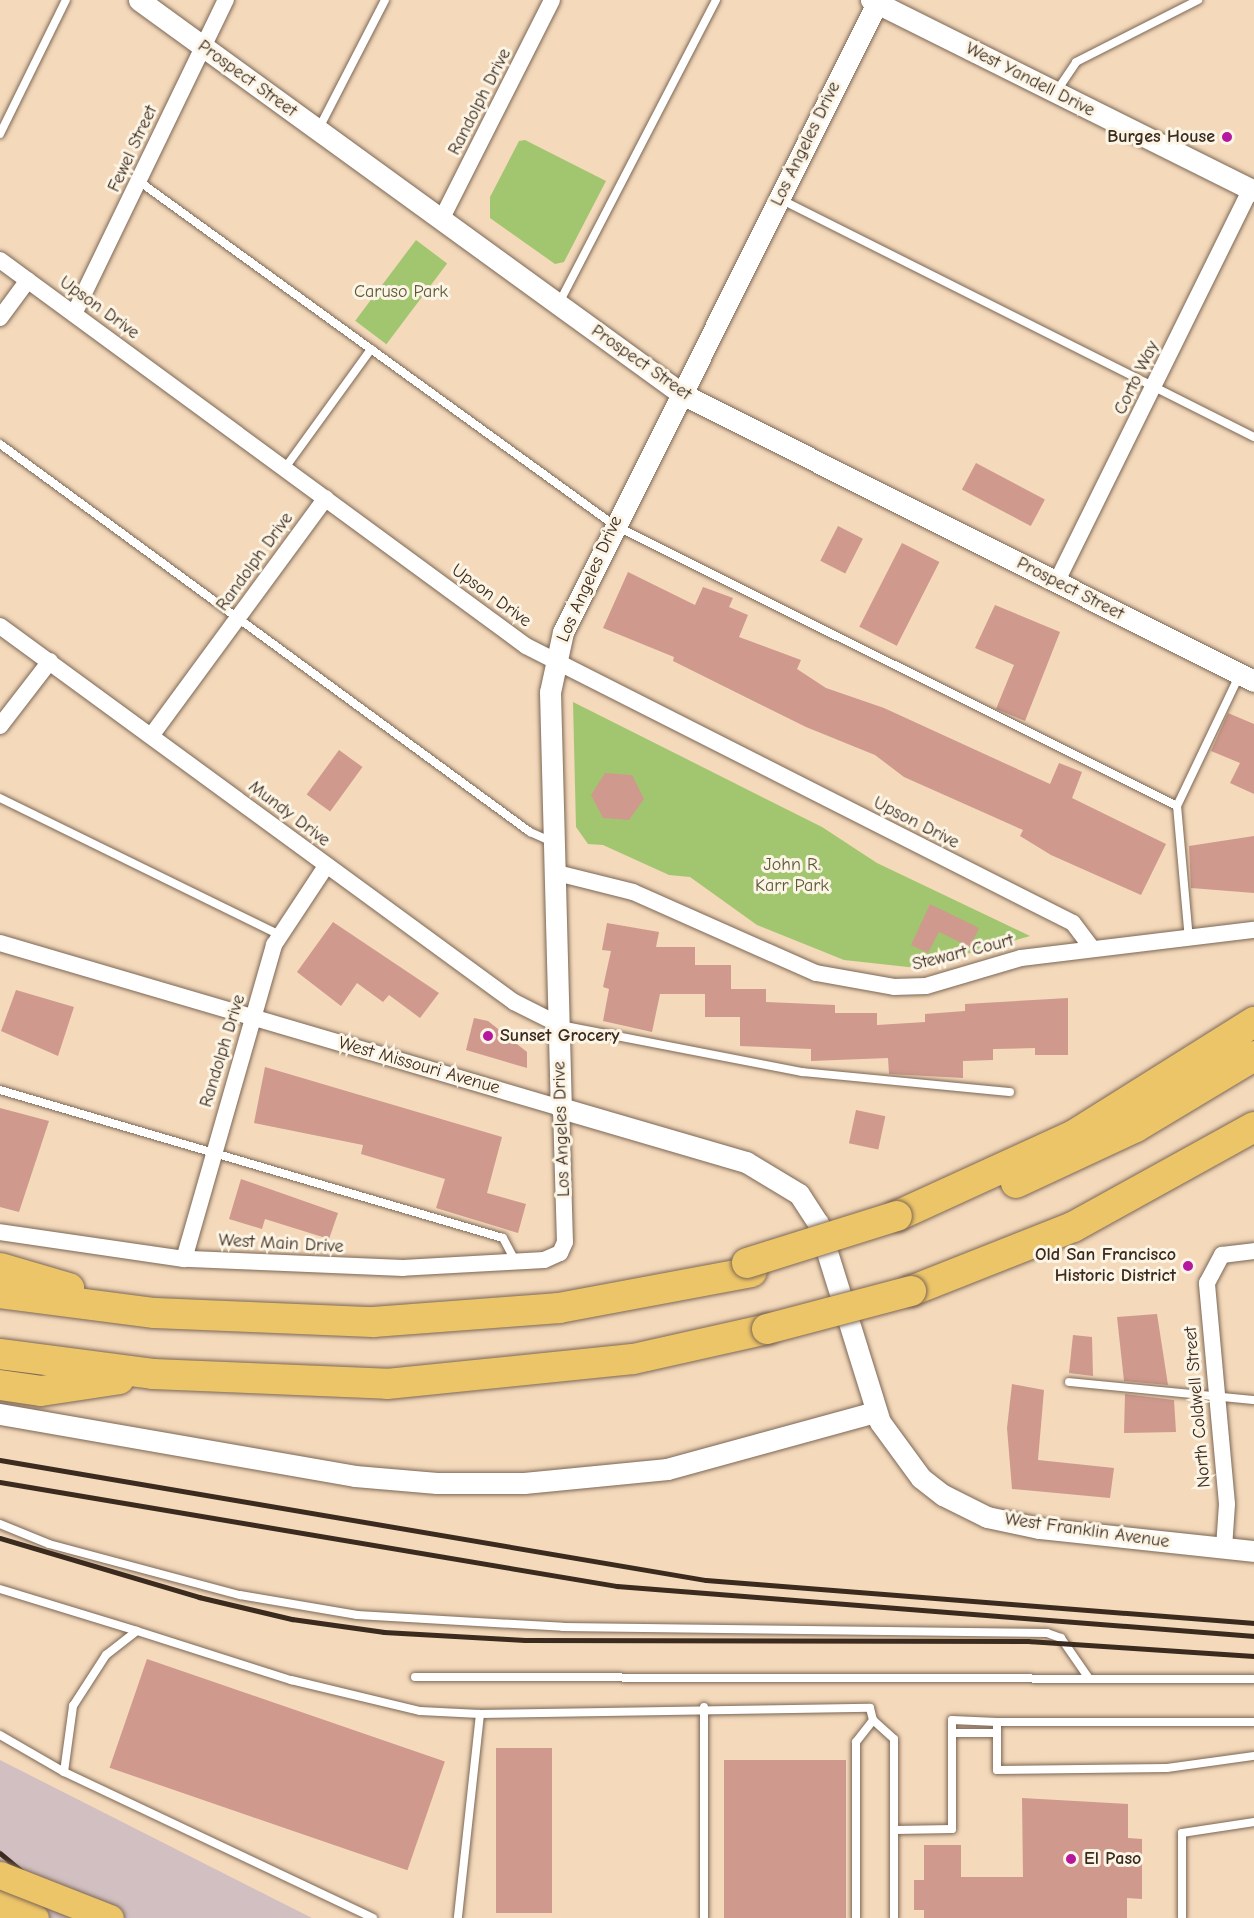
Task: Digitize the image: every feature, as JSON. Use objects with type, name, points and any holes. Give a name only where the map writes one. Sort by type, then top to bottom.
[{"type":"highway","points":[[898,1222],[1074,1135],[1254,1022]]},
{"type":"highway","points":[[0,1293],[155,1313],[373,1322],[472,1317],[612,1300],[750,1268],[898,1222],[1068,1162],[1254,1056]]},
{"type":"highway","points":[[0,1354],[153,1374],[295,1383],[456,1380],[633,1359],[767,1329],[911,1291],[1073,1227],[1196,1163],[1254,1128]]},
{"type":"highway","points":[[1196,1163],[1254,1147]]},
{"type":"highway","points":[[0,1268],[155,1313]]},
{"type":"highway","points":[[0,1385],[40,1391],[153,1374]]},
{"type":"main road","points":[[0,1875],[111,1918]]},
{"type":"main road","points":[[0,1903],[34,1918]]},
{"type":"street","name":"Prospect Street","points":[[139,0],[681,394],[1247,677]]},
{"type":"street","name":"Fewel Street","points":[[74,314],[140,182],[226,0]]},
{"type":"street","name":"Randolph Drive","points":[[441,220],[552,0]]},
{"type":"street","name":"West Yandell Drive","points":[[877,1],[1056,93],[1253,190]]},
{"type":"street","name":"Los Angeles Drive","points":[[560,1253],[566,1242],[550,692],[563,632],[614,525],[877,1]]},
{"type":"street","name":"Corto Way","points":[[1056,583],[1253,190]]},
{"type":"street","name":"Upson Drive","points":[[0,260],[556,663],[1073,923],[1092,948]]},
{"type":"street","points":[[0,318],[28,280]]},
{"type":"street","name":"Randolph Drive","points":[[151,736],[326,498]]},
{"type":"street","name":"Mundy Drive","points":[[0,626],[514,1002],[560,1025]]},
{"type":"street","points":[[0,726],[50,661]]},
{"type":"street","name":"Randolph Drive","points":[[184,1259],[278,934],[326,866]]},
{"type":"street","name":"Stewart Court","points":[[556,873],[633,892],[842,981],[926,986],[1021,958],[1092,948],[1190,940],[1254,930]]},
{"type":"street","name":"West Missouri Avenue","points":[[0,943],[746,1162],[800,1194],[818,1223]]},
{"type":"street","name":"West Franklin Avenue","points":[[818,1223],[876,1412],[921,1478],[987,1517],[1254,1551]]},
{"type":"street","name":"West Main Drive","points":[[0,1232],[184,1259],[403,1268],[516,1262],[560,1253]]},
{"type":"street","name":"North Coldwell Street","points":[[1224,1548],[1218,1400],[1207,1283],[1213,1264],[1222,1256],[1254,1251]]},
{"type":"street","points":[[0,1414],[355,1476],[448,1483],[524,1483],[667,1469],[876,1412]]},
{"type":"lane","points":[[0,134],[66,0]]},
{"type":"lane","points":[[318,130],[385,0]]},
{"type":"lane","points":[[558,305],[716,0]]},
{"type":"lane","points":[[1056,93],[1076,62],[1198,0]]},
{"type":"lane","points":[[140,182],[614,525],[1178,806]]},
{"type":"lane","points":[[779,199],[1254,437]]},
{"type":"lane","points":[[285,468],[371,348]]},
{"type":"lane","points":[[0,444],[530,832],[555,843]]},
{"type":"lane","points":[[1190,940],[1178,806],[1247,677]]},
{"type":"lane","points":[[0,798],[278,934]]},
{"type":"lane","points":[[560,1025],[802,1072],[1010,1092]]},
{"type":"lane","points":[[0,1090],[213,1155],[503,1238],[516,1262]]},
{"type":"lane","points":[[1069,1382],[1218,1400],[1254,1401]]},
{"type":"lane","points":[[0,1524],[49,1544],[240,1595],[357,1615],[563,1627],[1047,1633],[1061,1638],[1088,1677]]},
{"type":"lane","points":[[0,1589],[291,1680],[409,1708],[480,1714],[704,1707],[870,1708],[873,1720],[894,1739],[894,1918]]},
{"type":"lane","points":[[64,1772],[73,1706],[106,1655],[137,1631]]},
{"type":"lane","points":[[415,1677],[1254,1679]]},
{"type":"lane","points":[[704,1707],[704,1918]]},
{"type":"lane","points":[[458,1918],[480,1714]]},
{"type":"lane","points":[[856,1918],[856,1742],[873,1720]]},
{"type":"lane","points":[[895,1830],[952,1829],[952,1720],[1254,1722]]},
{"type":"lane","points":[[997,1722],[997,1770],[1167,1768],[1254,1756]]},
{"type":"lane","points":[[952,1733],[997,1733]]},
{"type":"lane","points":[[0,1735],[64,1772],[373,1918]]},
{"type":"lane","points":[[1182,1918],[1182,1833],[1254,1822]]},
{"type":"shaded area","points":[[0,1760],[312,1918],[0,1918]]},
{"type":"green space","points":[[525,140],[606,181],[564,262],[555,264],[490,218],[490,197],[519,141]]},
{"type":"green space","name":"Caruso Park","points":[[416,240],[447,263],[386,344],[355,321]]},
{"type":"green space","name":"John R. Karr Park","points":[[573,702],[822,827],[877,863],[1030,936],[917,968],[844,960],[757,925],[690,877],[669,875],[603,845],[588,844],[576,827]]},
{"type":"building","points":[[976,463],[1045,500],[1031,526],[962,489]]},
{"type":"building","points":[[838,526],[863,539],[845,573],[820,561]]},
{"type":"building","points":[[902,543],[939,562],[897,646],[859,627]]},
{"type":"building","points":[[628,572],[695,605],[703,587],[733,598],[729,607],[748,615],[739,637],[801,660],[797,669],[826,688],[884,708],[1050,784],[1059,763],[1082,772],[1072,798],[1166,844],[1141,895],[1051,855],[1020,836],[1023,830],[904,777],[875,755],[806,727],[673,661],[674,657],[603,628]]},
{"type":"building","points":[[995,605],[1060,632],[1025,721],[996,709],[1014,665],[975,648]]},
{"type":"building","points":[[1228,713],[1254,724],[1254,794],[1230,783],[1240,763],[1211,751]]},
{"type":"building","points":[[339,750],[362,767],[330,812],[307,794]]},
{"type":"building","points":[[605,773],[632,775],[644,799],[629,820],[603,818],[591,795]]},
{"type":"building","points":[[1254,836],[1254,893],[1191,888],[1189,846]]},
{"type":"building","points":[[930,904],[979,928],[970,947],[939,932],[928,953],[911,945]]},
{"type":"building","points":[[333,922],[439,993],[420,1018],[389,995],[383,1002],[357,983],[341,1006],[297,972]]},
{"type":"building","points":[[607,923],[659,932],[656,947],[695,947],[695,965],[731,965],[731,989],[766,989],[766,1002],[835,1005],[835,1013],[877,1013],[877,1025],[925,1022],[925,1014],[965,1011],[965,1004],[1068,998],[1068,1055],[1035,1055],[1035,1048],[993,1049],[993,1060],[963,1061],[963,1078],[889,1074],[888,1058],[811,1061],[811,1049],[740,1046],[740,1017],[705,1017],[705,994],[660,994],[652,1032],[603,1021],[609,989],[603,987],[611,951],[602,950]]},
{"type":"building","points":[[16,990],[74,1007],[58,1056],[1,1031]]},
{"type":"building","name":"Sunset Grocery","points":[[474,1018],[488,1021],[527,1052],[527,1068],[466,1050]]},
{"type":"building","points":[[265,1067],[502,1137],[487,1193],[526,1204],[518,1233],[436,1208],[445,1179],[361,1154],[363,1145],[254,1123]]},
{"type":"building","points":[[0,1108],[49,1121],[19,1212],[0,1207]]},
{"type":"building","points":[[856,1110],[885,1116],[878,1149],[849,1143]]},
{"type":"building","points":[[241,1179],[338,1213],[329,1239],[265,1219],[262,1229],[229,1219]]},
{"type":"building","points":[[1157,1314],[1168,1385],[1124,1381],[1117,1317]]},
{"type":"building","points":[[1073,1335],[1092,1337],[1093,1376],[1069,1373]]},
{"type":"building","points":[[1012,1384],[1044,1390],[1038,1460],[1114,1468],[1110,1498],[1012,1489],[1007,1428]]},
{"type":"building","points":[[1125,1394],[1174,1400],[1176,1432],[1124,1433]]},
{"type":"building","points":[[147,1659],[445,1762],[407,1870],[110,1768]]},
{"type":"building","points":[[496,1748],[552,1748],[552,1913],[496,1913]]},
{"type":"building","points":[[724,1760],[846,1760],[846,1918],[724,1918]]},
{"type":"building","points":[[1022,1798],[1128,1804],[1128,1838],[1142,1839],[1142,1899],[1127,1898],[1127,1918],[924,1918],[924,1910],[914,1910],[914,1880],[924,1880],[924,1845],[961,1845],[961,1877],[1023,1877]]},
{"type":"railway","points":[[0,1460],[706,1580],[1254,1623]]},
{"type":"railway","points":[[0,1482],[617,1586],[1254,1636]]},
{"type":"railway","points":[[0,1538],[199,1597],[292,1619],[384,1632],[525,1640],[1028,1641],[1254,1656]]},
{"type":"railway","points":[[0,1853],[78,1918]]},
{"type":"place","name":"Burges House","points":[[1227,137]]},
{"type":"place","name":"Sunset Grocery","points":[[488,1036]]},
{"type":"place","name":"Old San Francisco Historic District","points":[[1188,1266]]},
{"type":"place","name":"El Paso","points":[[1071,1859]]}]
